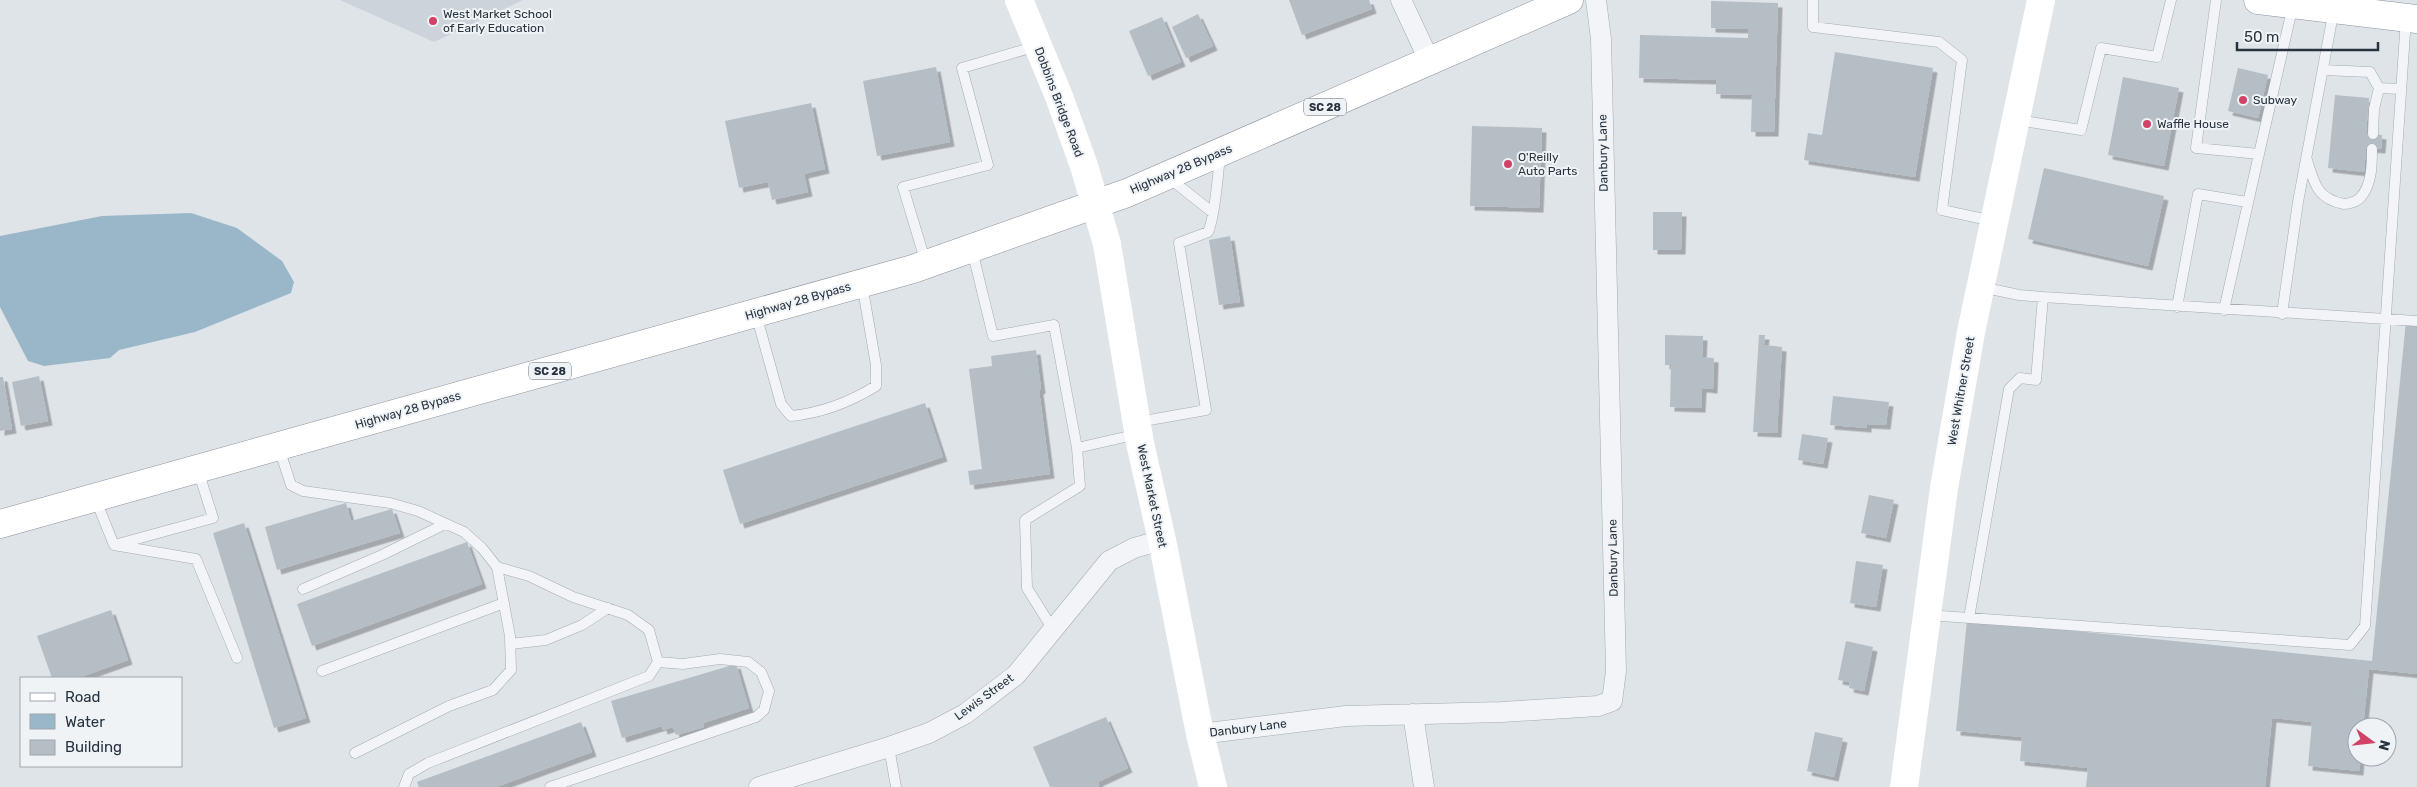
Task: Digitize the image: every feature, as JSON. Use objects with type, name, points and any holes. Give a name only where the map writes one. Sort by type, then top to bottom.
[{"type":"main road","name":"Dobbins Bridge Road","points":[[1019,0],[1060,99],[1096,205]]},
{"type":"main road","name":"Highway 28 Bypass","points":[[0,524],[926,265],[1096,205],[1430,62],[1569,0]]},
{"type":"main road","name":"West Whitner Street","points":[[1904,787],[1944,488],[1980,287],[2041,0]]},
{"type":"main road","points":[[2258,0],[2412,18]]},
{"type":"main road","name":"West Market Street","points":[[1096,205],[1107,244],[1138,428],[1200,734],[1213,787]]},
{"type":"street","points":[[1401,0],[1430,62]]},
{"type":"street","name":"Danbury Lane","points":[[1200,734],[1346,716],[1598,706],[1612,701],[1616,671],[1601,39],[1596,0]]},
{"type":"street","name":"Lewis Street","points":[[758,787],[929,733],[965,714],[1016,675],[1052,628],[1109,561],[1134,548],[1162,540]]},
{"type":"street","points":[[1413,714],[1424,787]]},
{"type":"lane","points":[[1813,0],[1813,27],[1939,42],[1962,60],[1942,210],[1994,221]]},
{"type":"lane","points":[[2015,120],[2081,130],[2101,48],[2158,58],[2171,0]]},
{"type":"lane","points":[[2216,0],[2196,148],[2259,154]]},
{"type":"lane","points":[[2224,310],[2259,154],[2311,5]]},
{"type":"lane","points":[[2282,314],[2298,202],[2323,70],[2311,5]]},
{"type":"lane","points":[[1926,615],[2350,645],[2365,626],[2400,89],[2412,18]]},
{"type":"lane","points":[[926,265],[903,187],[988,165],[962,68],[1038,46]]},
{"type":"lane","points":[[2323,70],[2370,72],[2379,88],[2374,109],[2373,134]]},
{"type":"lane","points":[[2379,88],[2400,89]]},
{"type":"lane","points":[[2306,157],[2314,182],[2322,195],[2332,202],[2348,204],[2360,199],[2367,187],[2372,169],[2372,149]]},
{"type":"lane","points":[[1077,448],[1138,428],[1206,410],[1179,243],[1208,232],[1212,223],[1221,152]]},
{"type":"lane","points":[[1166,176],[1212,212]]},
{"type":"lane","points":[[2177,307],[2198,194],[2247,202]]},
{"type":"lane","points":[[972,249],[993,336],[1054,325],[1077,448],[1080,486],[1025,520],[1027,588],[1052,628]]},
{"type":"lane","points":[[756,313],[781,404],[791,416],[810,414],[856,399],[876,386],[876,365],[861,284]]},
{"type":"lane","points":[[1980,287],[2019,295],[2043,297],[2282,314],[2417,321]]},
{"type":"lane","points":[[1969,618],[2009,389],[2020,378],[2036,380],[2043,297]]},
{"type":"lane","points":[[278,447],[291,485],[303,491],[390,503],[418,512],[464,532],[482,548],[497,567],[510,644],[511,670],[493,690],[449,706],[355,753]]},
{"type":"lane","points":[[114,545],[213,518],[198,469]]},
{"type":"lane","points":[[95,498],[114,545]]},
{"type":"lane","points":[[303,589],[445,524]]},
{"type":"lane","points":[[114,545],[196,559],[238,658]]},
{"type":"lane","points":[[404,787],[410,774],[428,764],[649,676],[658,662],[649,630],[628,615],[573,597],[529,576],[497,567]]},
{"type":"lane","points":[[322,671],[504,603]]},
{"type":"lane","points":[[510,644],[546,640],[582,625],[608,608]]},
{"type":"lane","points":[[550,787],[756,717],[764,710],[769,691],[761,672],[748,662],[720,659],[683,664],[658,662]]},
{"type":"lane","points":[[889,747],[896,787]]},
{"type":"shaded area","name":"West Market School of Early Education","points":[[340,0],[523,0],[434,42]]},
{"type":"water","points":[[191,213],[237,228],[282,261],[294,282],[291,293],[195,332],[119,350],[110,358],[44,366],[28,361],[0,307],[0,236],[102,216]]},
{"type":"building","points":[[1289,0],[1369,0],[1372,9],[1302,35]]},
{"type":"building","points":[[1711,1],[1778,3],[1774,132],[1751,132],[1752,95],[1716,94],[1716,80],[1639,78],[1640,35],[1748,38],[1748,29],[1711,28]]},
{"type":"building","points":[[1198,14],[1213,46],[1186,58],[1172,27]]},
{"type":"building","points":[[1162,17],[1181,62],[1148,76],[1129,31]]},
{"type":"building","points":[[1835,52],[1933,68],[1915,177],[1804,160],[1808,133],[1822,135]]},
{"type":"building","points":[[936,67],[950,142],[877,156],[863,81]]},
{"type":"building","points":[[2238,68],[2268,75],[2258,118],[2228,111]]},
{"type":"building","points":[[2123,77],[2179,88],[2164,166],[2108,155]]},
{"type":"building","points":[[2335,95],[2369,98],[2366,133],[2382,135],[2381,149],[2366,148],[2364,172],[2328,168]]},
{"type":"building","points":[[811,103],[825,169],[804,174],[808,192],[772,200],[768,182],[739,188],[725,121]]},
{"type":"building","points":[[1472,126],[1542,128],[1539,208],[1470,206]]},
{"type":"building","points":[[2044,168],[2164,196],[2148,266],[2028,239]]},
{"type":"building","points":[[1653,212],[1682,212],[1681,250],[1653,250]]},
{"type":"building","points":[[1230,236],[1240,302],[1219,305],[1209,240]]},
{"type":"building","points":[[2406,321],[2417,322],[2417,674],[2369,669],[2364,717],[2347,717],[2347,767],[2359,767],[2359,771],[2308,766],[2312,722],[2272,718],[2265,787],[2086,787],[2088,768],[2020,761],[2022,737],[1956,731],[1967,620],[2372,661]]},
{"type":"building","points":[[1665,335],[1703,336],[1702,357],[1714,358],[1713,389],[1702,388],[1701,408],[1670,407],[1671,365],[1665,365]]},
{"type":"building","points":[[1759,335],[1765,335],[1764,345],[1782,347],[1777,433],[1753,432]]},
{"type":"building","points":[[1036,350],[1041,389],[1039,390],[1050,474],[970,485],[968,471],[982,469],[969,369],[992,366],[991,356]]},
{"type":"building","points":[[39,376],[48,421],[21,426],[12,382]]},
{"type":"building","points":[[0,377],[3,377],[12,429],[0,431]]},
{"type":"building","points":[[1833,396],[1889,402],[1886,425],[1867,424],[1867,428],[1830,425]]},
{"type":"building","points":[[925,403],[943,457],[740,524],[723,470]]},
{"type":"building","points":[[1802,434],[1828,438],[1823,464],[1798,460]]},
{"type":"building","points":[[1869,495],[1894,500],[1886,538],[1861,533]]},
{"type":"building","points":[[346,503],[351,521],[392,509],[400,533],[277,570],[265,527]]},
{"type":"building","points":[[244,523],[306,718],[274,728],[213,533]]},
{"type":"building","points":[[467,542],[482,584],[312,646],[297,604]]},
{"type":"building","points":[[1856,561],[1883,565],[1876,607],[1850,603]]},
{"type":"building","points":[[111,610],[128,660],[81,677],[52,677],[37,636]]},
{"type":"building","points":[[1846,641],[1873,647],[1864,691],[1849,688],[1850,682],[1838,680]]},
{"type":"building","points":[[736,664],[749,708],[703,723],[704,727],[676,735],[673,727],[663,730],[662,726],[622,738],[611,701]]},
{"type":"building","points":[[1106,717],[1128,768],[1098,782],[1099,787],[1050,787],[1033,747]]},
{"type":"building","points":[[581,722],[592,752],[496,787],[419,787],[417,782]]},
{"type":"building","points":[[1815,732],[1843,738],[1834,777],[1807,771]]},
{"type":"place","name":"West Market School of Early Education","points":[[433,21]]},
{"type":"place","name":"Subway","points":[[2243,100]]},
{"type":"place","name":"Waffle House","points":[[2147,124]]},
{"type":"place","name":"O'Reilly Auto Parts","points":[[1508,164]]}]
